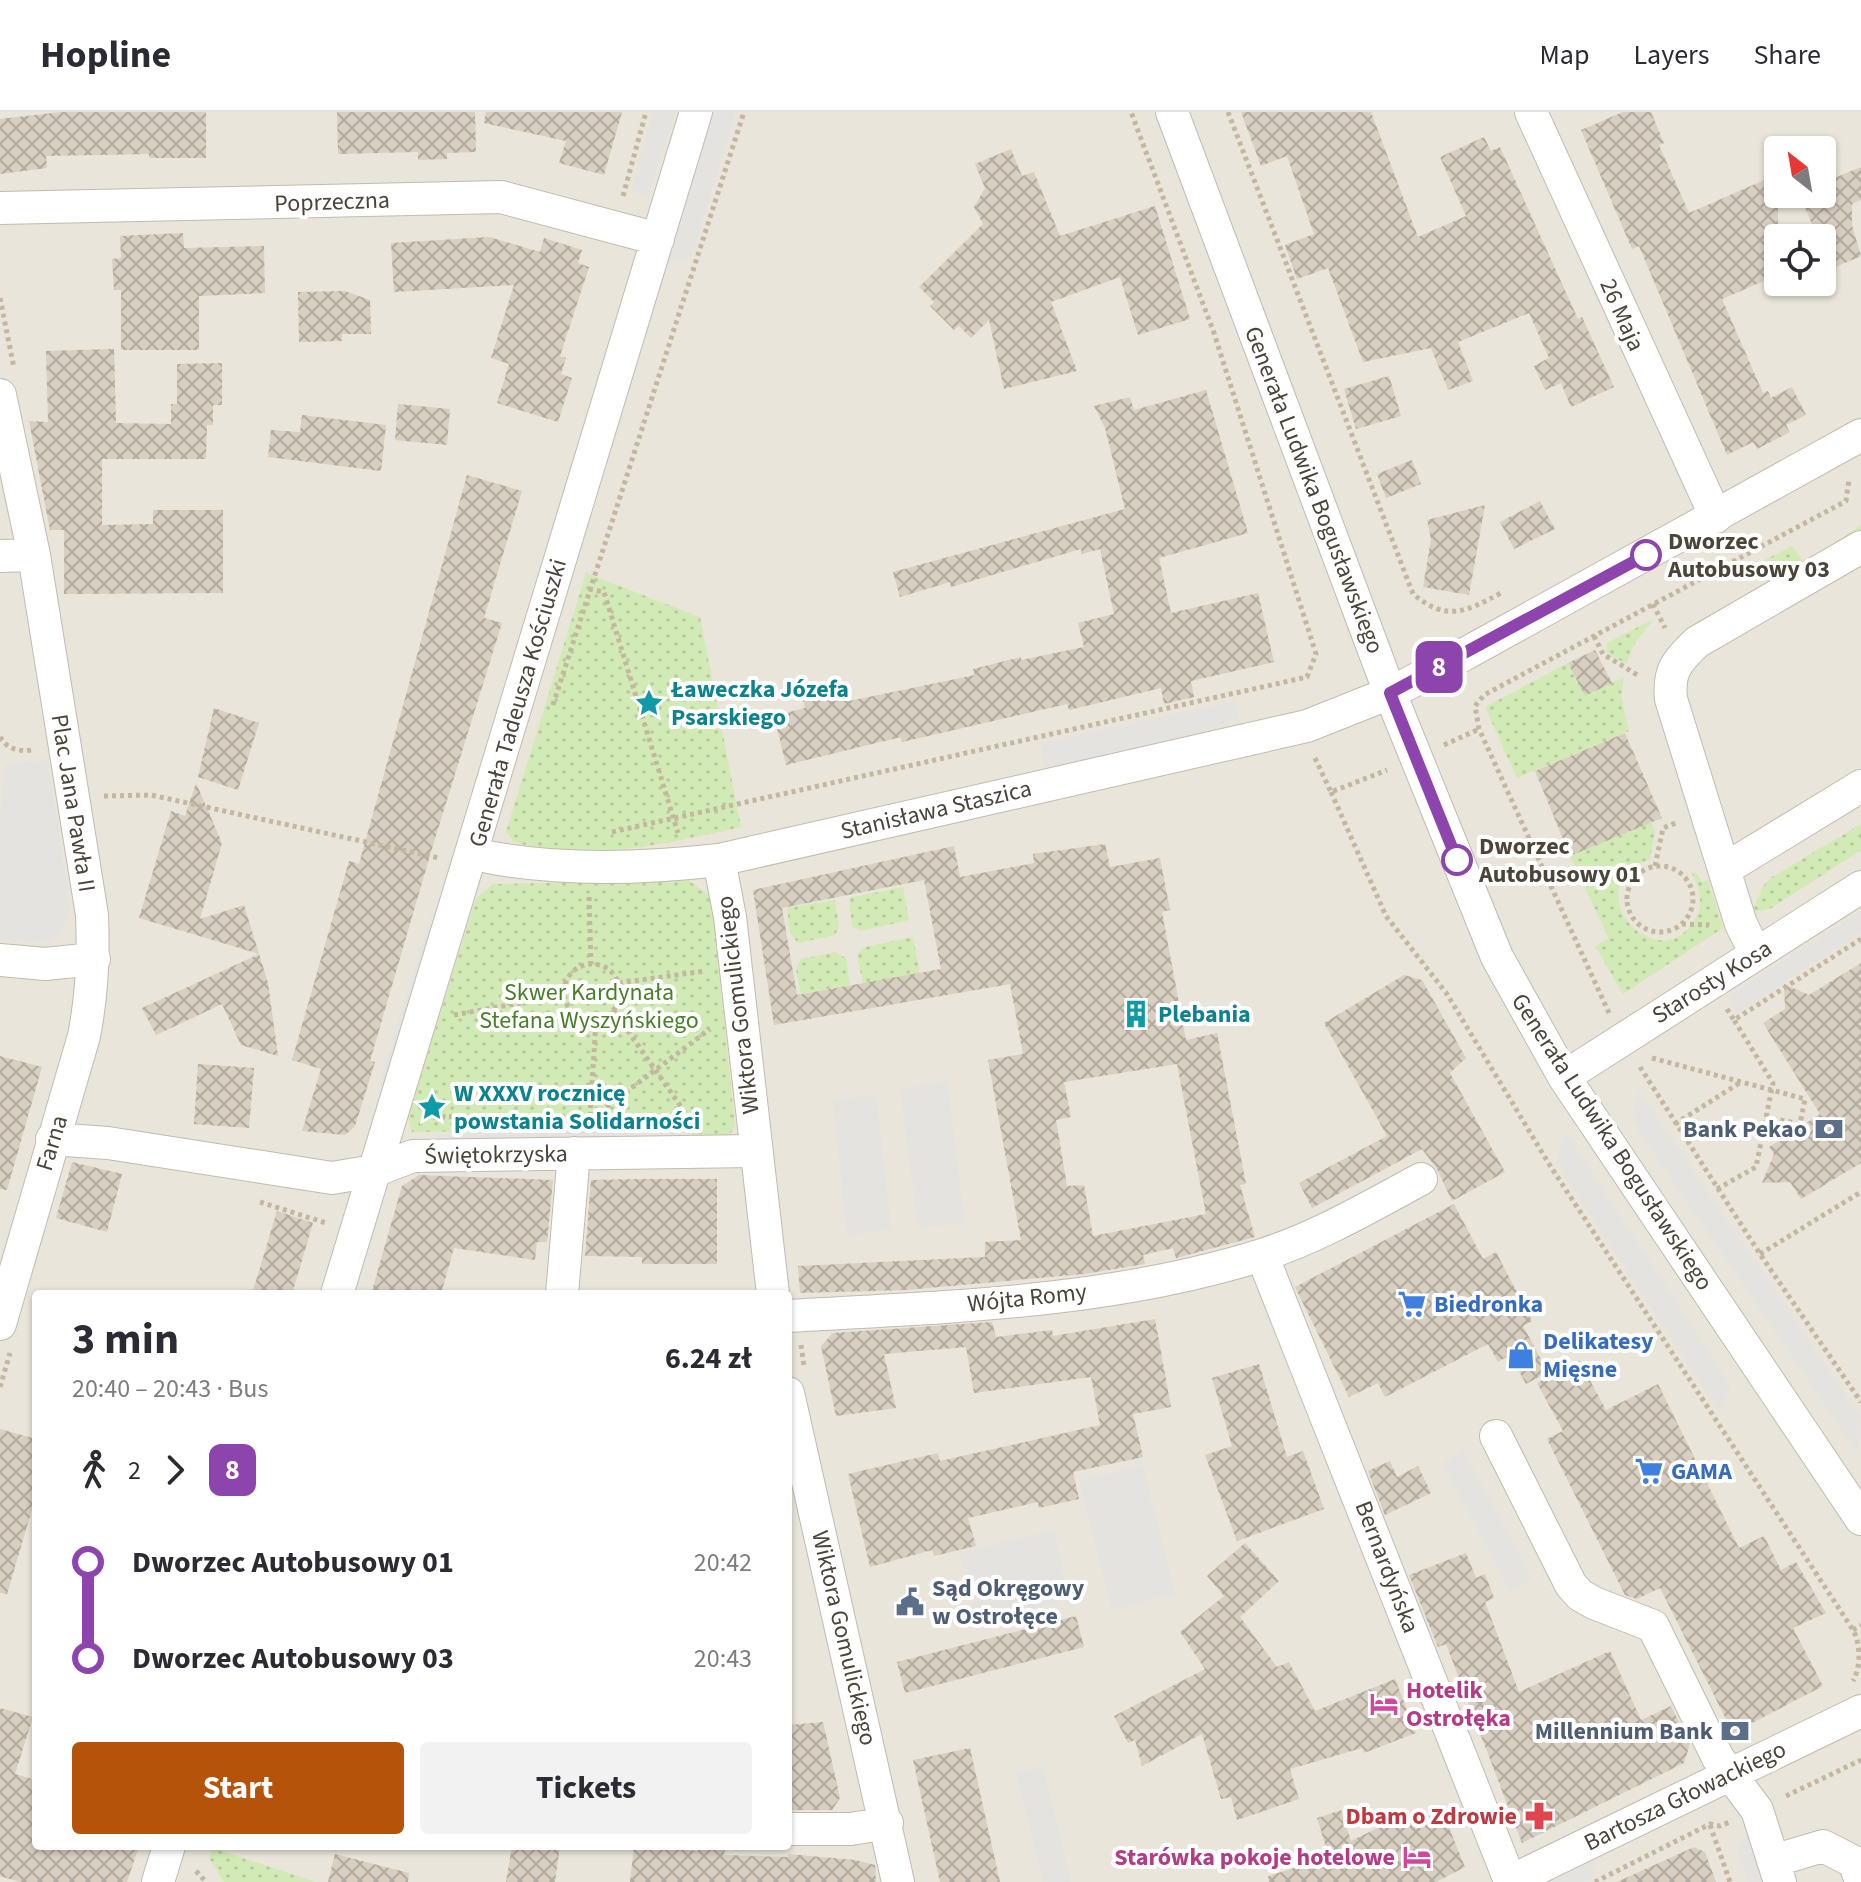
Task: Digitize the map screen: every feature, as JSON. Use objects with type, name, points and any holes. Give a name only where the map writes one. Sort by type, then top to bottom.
[{"type":"street","name":"Generała Tadeusza Kościuszki","points":[[338,1290],[474,854],[617,364],[696,112]]},
{"type":"street","name":"Generała Ludwika Bogusławskiego","points":[[1172,112],[1390,693],[1497,957],[1564,1077],[1861,1519]]},
{"type":"street","name":"26 Maja","points":[[1531,112],[1716,517]]},
{"type":"street","name":"Poprzeczna","points":[[0,208],[501,197],[658,239]]},
{"type":"street","name":"Plac Jana Pawła II","points":[[0,395],[34,555],[92,915],[94,959]]},
{"type":"street","name":"Stanisława Staszica","points":[[474,854],[516,864],[642,866],[719,860],[1307,726],[1390,693],[1861,435]]},
{"type":"street","points":[[1756,954],[1743,931],[1671,699],[1669,676],[1679,659],[1697,642],[1861,547]]},
{"type":"street","points":[[0,556],[34,555]]},
{"type":"street","points":[[1725,869],[1861,786]]},
{"type":"street","name":"Wiktora Gomulickiego","points":[[719,860],[730,917],[754,1151],[781,1290]]},
{"type":"street","name":"Starosty Kosa","points":[[1564,1077],[1636,1047],[1756,954],[1861,887]]},
{"type":"street","points":[[0,960],[45,964],[94,959]]},
{"type":"street","name":"Farna","points":[[7,1333],[52,1139],[84,1036],[92,996],[94,959]]},
{"type":"street","name":"Świętokrzyska","points":[[52,1139],[108,1143],[332,1178],[374,1171],[413,1156],[754,1151]]},
{"type":"street","points":[[562,1290],[574,1153]]},
{"type":"street","name":"Wójta Romy","points":[[792,1308],[1004,1303],[1138,1285],[1262,1255],[1330,1228],[1421,1179]]},
{"type":"street","name":"Bernardyńska","points":[[1262,1255],[1509,1882]]},
{"type":"street","name":"Wiktora Gomulickiego","points":[[797,1386],[898,1882]]},
{"type":"street","points":[[1496,1436],[1571,1585],[1594,1603],[1653,1626],[1718,1758],[1757,1810],[1776,1872],[1823,1846],[1854,1862],[1861,1881]]},
{"type":"street","name":"Bartosza Głowackiego","points":[[1509,1882],[1731,1773],[1853,1700]]},
{"type":"street","points":[[792,1829],[851,1829],[887,1823]]},
{"type":"street","points":[[158,1882],[168,1850]]},
{"type":"path","points":[[615,227],[646,112]]},
{"type":"path","points":[[548,720],[744,112]]},
{"type":"path","points":[[608,833],[1307,677],[1316,654],[1214,333],[1131,112]]},
{"type":"path","points":[[1228,112],[1413,594],[1445,613],[1479,605],[1506,591]]},
{"type":"path","points":[[1861,473],[1849,479],[1846,501],[1484,695],[1475,706],[1479,729],[1610,1015],[1636,1047],[1640,1071],[1861,1402]]},
{"type":"path","points":[[589,589],[604,592],[675,819]]},
{"type":"path","points":[[1653,604],[1667,631]]},
{"type":"path","points":[[1594,636],[1603,654],[1639,676]]},
{"type":"path","points":[[1331,792],[1479,729]]},
{"type":"path","points":[[1301,756],[1313,754],[1386,916],[1447,994],[1549,1164],[1853,1630],[1859,1642],[1860,1661],[1853,1700]]},
{"type":"path","points":[[95,797],[151,795],[439,858]]},
{"type":"path","points":[[1655,866],[1681,873],[1692,892],[1692,904],[1682,924],[1663,932],[1642,928],[1634,920],[1626,901],[1632,880],[1655,866],[1663,828],[1680,821]]},
{"type":"path","points":[[436,869],[444,843]]},
{"type":"path","points":[[589,891],[591,964]]},
{"type":"path","points":[[1734,1020],[1861,939]]},
{"type":"path","points":[[619,983],[710,971],[709,958]]},
{"type":"path","points":[[591,964],[609,969],[619,983],[620,998],[614,1011],[596,1021],[575,1015],[563,995],[569,975],[578,967],[591,964]]},
{"type":"path","points":[[452,1002],[448,1016],[563,995]]},
{"type":"path","points":[[1713,1015],[1726,1007],[1773,1083],[1756,1167],[1717,1189]]},
{"type":"path","points":[[614,1011],[698,1132],[719,1130],[721,1153]]},
{"type":"path","points":[[590,1116],[596,1021]]},
{"type":"path","points":[[421,1105],[426,1118],[590,1116],[717,1024],[718,1040]]},
{"type":"path","points":[[1636,1047],[1661,1049]]},
{"type":"path","points":[[1636,1047],[1741,1082],[1805,1099],[1800,1124],[1766,1117]]},
{"type":"path","points":[[1675,1124],[1741,1082]]},
{"type":"path","points":[[1760,1254],[1861,1192]]},
{"type":"path","points":[[252,1200],[327,1223]]},
{"type":"path","points":[[0,1387],[7,1333]]},
{"type":"path","points":[[792,1354],[797,1386]]},
{"type":"path","points":[[1853,1630],[1861,1625]]},
{"type":"path","points":[[1776,1800],[1861,1760]]},
{"type":"path","points":[[1595,1882],[1710,1824],[1720,1826]]},
{"type":"path","points":[[1710,1824],[1730,1882]]},
{"type":"shaded area","points":[[0,112],[1861,112],[1861,1882],[0,1882]]},
{"type":"shaded area","points":[[653,112],[675,112],[648,197],[631,190]]},
{"type":"shaded area","points":[[712,112],[736,112],[692,256],[663,264]]},
{"type":"shaded area","points":[[1235,700],[1239,718],[1184,737],[1045,768],[1040,743]]},
{"type":"shaded area","points":[[48,760],[70,907],[59,935],[50,941],[36,943],[0,939],[0,818],[5,764]]},
{"type":"shaded area","points":[[1861,911],[1861,933],[1737,1013],[1727,997]]},
{"type":"shaded area","points":[[431,914],[444,937],[391,1104],[379,1085]]},
{"type":"shaded area","points":[[947,1080],[965,1223],[918,1227],[900,1090]]},
{"type":"shaded area","points":[[1638,1089],[1861,1416],[1858,1454],[1632,1121]]},
{"type":"shaded area","points":[[876,1094],[891,1230],[847,1235],[833,1101]]},
{"type":"shaded area","points":[[689,1129],[702,1151],[443,1152],[435,1134]]},
{"type":"shaded area","points":[[1566,1132],[1731,1386],[1720,1414],[1556,1163]]},
{"type":"shaded area","points":[[1464,1451],[1532,1579],[1510,1590],[1442,1463]]},
{"type":"shaded area","points":[[1142,1464],[1175,1594],[1112,1610],[1079,1481]]},
{"type":"shaded area","points":[[1054,1530],[1065,1581],[1058,1604],[975,1624],[971,1604],[976,1584],[963,1566],[959,1552]]},
{"type":"shaded area","points":[[1043,1766],[1071,1882],[1043,1882],[1016,1772]]},
{"type":"shaded area","points":[[1754,1829],[1770,1882],[1748,1882],[1737,1848]]},
{"type":"shaded area","points":[[1595,1849],[1592,1878],[1583,1882],[1528,1882]]},
{"type":"green space","points":[[1861,525],[1861,532],[1777,583],[1765,560],[1792,546],[1804,563]]},
{"type":"green space","points":[[586,573],[700,617],[741,827],[656,845],[599,851],[542,848],[513,842],[506,832]]},
{"type":"green space","points":[[1654,619],[1635,643],[1626,664],[1606,652],[1607,643]]},
{"type":"green space","points":[[1568,663],[1585,696],[1624,677],[1621,696],[1629,731],[1517,778],[1485,707]]},
{"type":"green space","points":[[1651,822],[1655,831],[1650,859],[1628,873],[1619,890],[1620,908],[1630,924],[1645,936],[1662,940],[1680,936],[1695,919],[1699,907],[1699,889],[1691,872],[1698,874],[1701,882],[1708,880],[1723,928],[1623,994],[1595,946],[1609,939],[1570,856]]},
{"type":"green space","points":[[1861,824],[1861,850],[1770,909],[1752,912],[1763,886],[1772,877]]},
{"type":"green space","name":"Skwer Kardynała Stefana Wyszyńskiego","points":[[688,880],[707,894],[712,903],[735,1125],[728,1139],[699,1146],[688,1129],[412,1132],[408,1118],[476,898],[493,884]]},
{"type":"green space","points":[[903,887],[909,920],[861,931],[852,926],[849,898]]},
{"type":"green space","points":[[835,900],[839,927],[835,935],[798,943],[790,933],[787,908]]},
{"type":"green space","points":[[913,937],[920,974],[863,984],[857,955],[864,947]]},
{"type":"green space","points":[[836,952],[846,958],[850,985],[801,994],[796,970],[801,959]]},
{"type":"green space","points":[[211,1850],[218,1850],[316,1882],[224,1882],[209,1858]]},
{"type":"building","points":[[61,112],[206,112],[206,158],[149,158],[149,154],[46,156],[47,168],[0,174],[0,119]]},
{"type":"building","points":[[337,112],[475,112],[476,152],[447,153],[447,159],[418,160],[418,152],[338,154]]},
{"type":"building","points":[[486,112],[622,112],[604,175],[559,163],[566,141],[484,123]]},
{"type":"building","points":[[1241,112],[1371,112],[1418,237],[1466,216],[1440,157],[1484,137],[1491,151],[1500,147],[1578,319],[1582,317],[1614,387],[1571,407],[1561,383],[1545,390],[1534,366],[1549,358],[1529,313],[1458,342],[1473,381],[1448,390],[1431,348],[1363,362],[1328,268],[1297,279],[1285,245],[1314,234],[1287,156],[1261,166]]},
{"type":"building","points":[[1623,112],[1651,112],[1664,143],[1659,145],[1689,213],[1764,180],[1764,208],[1778,208],[1778,224],[1764,224],[1764,281],[1722,299],[1763,393],[1768,391],[1771,398],[1792,387],[1806,415],[1786,425],[1790,432],[1757,449],[1753,442],[1727,455],[1639,246],[1632,249],[1581,130]]},
{"type":"building","points":[[1011,149],[1022,176],[1034,172],[1060,236],[1155,206],[1190,319],[1138,335],[1120,277],[1051,302],[1077,371],[1004,389],[989,320],[971,338],[959,326],[954,330],[930,306],[934,302],[919,287],[983,224],[974,207],[985,188],[975,164]]},
{"type":"building","points":[[1861,167],[1861,200],[1852,204],[1852,225],[1861,256],[1836,267],[1836,224],[1812,224],[1805,208],[1836,208],[1836,177]]},
{"type":"building","points":[[183,233],[184,248],[264,246],[265,293],[199,296],[199,350],[121,350],[121,290],[114,290],[112,259],[121,258],[120,236]]},
{"type":"building","points":[[489,237],[540,252],[544,238],[582,250],[578,263],[589,267],[560,356],[566,358],[561,374],[572,378],[558,422],[497,403],[509,364],[491,358],[514,285],[394,292],[391,243]]},
{"type":"building","points":[[345,291],[370,300],[371,334],[342,334],[342,341],[299,342],[298,292]]},
{"type":"building","points":[[114,349],[116,423],[171,424],[171,404],[177,404],[177,364],[222,363],[222,405],[213,405],[213,425],[207,425],[206,459],[102,459],[102,525],[153,524],[153,510],[223,510],[223,593],[64,594],[64,530],[50,530],[29,421],[48,422],[46,351]]},
{"type":"building","points":[[1389,376],[1401,416],[1356,429],[1344,389]]},
{"type":"building","points":[[1206,390],[1248,533],[1159,558],[1171,613],[1258,593],[1274,662],[1191,681],[1194,697],[1164,704],[1161,688],[1069,710],[1067,704],[902,742],[901,737],[786,765],[774,716],[805,708],[803,700],[846,689],[849,701],[975,675],[973,669],[1021,657],[1021,660],[1084,647],[1078,623],[1114,614],[1100,549],[1082,554],[1081,549],[951,587],[950,582],[900,597],[893,572],[1125,509],[1105,428],[1094,406],[1130,397],[1134,410]]},
{"type":"building","points":[[398,404],[450,409],[447,445],[395,440]]},
{"type":"building","points":[[302,415],[386,425],[381,471],[268,457],[271,430],[300,432]]},
{"type":"building","points":[[1412,460],[1421,484],[1386,498],[1377,474]]},
{"type":"building","points":[[467,475],[522,491],[484,618],[502,623],[433,845],[370,1061],[375,1062],[355,1126],[345,1135],[302,1131],[321,1069],[292,1060],[349,861],[359,864]]},
{"type":"building","points":[[1540,501],[1555,529],[1514,549],[1500,522]]},
{"type":"building","points":[[1485,505],[1469,595],[1423,587],[1431,539],[1427,520]]},
{"type":"building","points":[[1595,650],[1612,683],[1585,696],[1568,663]]},
{"type":"building","points":[[214,708],[259,723],[238,790],[198,777]]},
{"type":"building","points":[[1625,733],[1662,818],[1570,856],[1535,771]]},
{"type":"building","points":[[196,783],[222,843],[200,919],[244,905],[268,983],[278,1056],[241,1045],[222,1004],[156,1035],[142,1008],[259,954],[139,918],[171,811],[185,816]]},
{"type":"building","points":[[1105,844],[1110,867],[1160,858],[1170,910],[1162,912],[1186,1040],[1217,1033],[1246,1184],[1240,1185],[1255,1237],[1176,1258],[1173,1248],[1143,1255],[1145,1264],[1084,1274],[906,1290],[800,1293],[798,1266],[985,1257],[985,1242],[1021,1240],[988,1060],[1023,1054],[1010,984],[774,1025],[753,890],[954,846],[960,877],[1034,863],[1033,854]],"holes":[[[924,880],[941,969],[797,995],[782,908]],[[1177,1064],[1206,1214],[1093,1236],[1084,1185],[1067,1186],[1056,1120],[1071,1117],[1064,1082]]]},
{"type":"building","points":[[1861,963],[1861,1163],[1801,1199],[1790,1182],[1762,1183],[1774,1154],[1769,1147],[1820,1114],[1763,1023],[1785,1009],[1784,984],[1809,995]]},
{"type":"building","points":[[1404,975],[1422,980],[1466,1058],[1450,1073],[1505,1172],[1452,1201],[1437,1169],[1422,1149],[1312,1208],[1299,1183],[1387,1136],[1324,1023]]},
{"type":"building","points":[[0,1056],[42,1067],[7,1190],[0,1189]]},
{"type":"building","points":[[198,1064],[254,1068],[249,1128],[194,1124]]},
{"type":"building","points":[[72,1162],[122,1174],[107,1232],[56,1218]]},
{"type":"building","points":[[419,1175],[553,1180],[547,1242],[537,1242],[535,1260],[454,1248],[442,1290],[372,1290],[402,1186]]},
{"type":"building","points":[[717,1179],[717,1264],[642,1264],[642,1257],[585,1256],[591,1180]]},
{"type":"building","name":"Biedronka","points":[[1454,1204],[1483,1259],[1496,1252],[1532,1321],[1523,1326],[1548,1372],[1526,1384],[1510,1355],[1498,1362],[1488,1344],[1385,1397],[1378,1383],[1349,1397],[1295,1287]]},
{"type":"building","points":[[277,1211],[313,1223],[293,1290],[253,1290]]},
{"type":"building","points":[[1155,1319],[1171,1407],[1133,1414],[1143,1457],[1073,1472],[1079,1499],[1039,1508],[1038,1502],[968,1518],[976,1546],[934,1556],[932,1550],[870,1567],[848,1474],[938,1453],[940,1461],[1100,1425],[1091,1377],[974,1393],[966,1347],[884,1354],[896,1408],[836,1416],[821,1346],[833,1333],[992,1322],[996,1337],[1052,1330],[1053,1336]]},
{"type":"building","points":[[1579,1360],[1606,1410],[1658,1384],[1739,1548],[1764,1536],[1781,1570],[1796,1562],[1826,1613],[1793,1628],[1823,1686],[1733,1733],[1660,1588],[1637,1599],[1625,1595],[1547,1439],[1563,1431],[1537,1383]]},
{"type":"building","points":[[1259,1364],[1287,1457],[1303,1451],[1324,1509],[1237,1541],[1205,1455],[1232,1446],[1212,1378]]},
{"type":"building","points":[[0,1429],[32,1438],[32,1510],[7,1594],[0,1593]]},
{"type":"building","points":[[1390,1461],[1397,1477],[1418,1466],[1431,1493],[1385,1515],[1368,1471]]},
{"type":"building","points":[[1245,1543],[1279,1581],[1240,1617],[1277,1667],[1289,1662],[1315,1711],[1395,1679],[1416,1733],[1364,1753],[1362,1748],[1290,1769],[1299,1799],[1237,1820],[1231,1797],[1221,1799],[1202,1734],[1142,1766],[1135,1740],[1128,1743],[1114,1716],[1205,1669],[1180,1632],[1224,1596],[1207,1576]]},
{"type":"building","points":[[1466,1553],[1476,1578],[1485,1574],[1494,1598],[1485,1602],[1519,1692],[1610,1651],[1641,1720],[1671,1706],[1690,1744],[1684,1763],[1522,1843],[1446,1644],[1438,1647],[1409,1575]]},
{"type":"building","points":[[1076,1616],[1084,1647],[905,1693],[897,1662]]},
{"type":"building","points":[[0,1708],[32,1717],[15,1774],[32,1779],[32,1850],[138,1850],[127,1882],[20,1882],[0,1876]]},
{"type":"building","points":[[823,1722],[840,1798],[832,1810],[792,1810],[792,1725]]},
{"type":"building","points":[[970,1748],[1000,1882],[940,1882],[913,1760]]},
{"type":"building","points":[[1441,1808],[1465,1867],[1436,1882],[1269,1882],[1268,1876],[1329,1857],[1317,1818],[1341,1810],[1351,1841],[1404,1815],[1409,1824]]},
{"type":"building","points":[[1694,1847],[1705,1852],[1716,1882],[1617,1882]]},
{"type":"building","points":[[511,1850],[559,1850],[555,1882],[506,1882]]},
{"type":"building","points":[[634,1850],[725,1850],[724,1855],[788,1857],[788,1854],[855,1860],[875,1865],[876,1882],[630,1882]]},
{"type":"building","points":[[335,1854],[409,1873],[408,1882],[328,1882]]},
{"type":"bus line","name":"8","points":[[1457,860],[1390,693],[1646,555]]},
{"type":"place","name":"Dworzec Autobusowy 03","points":[[1646,555]]},
{"type":"place","name":"Ławeczka Józefa Psarskiego","points":[[649,703]]},
{"type":"place","name":"Dworzec Autobusowy 01","points":[[1457,860]]},
{"type":"place","name":"Plebania","points":[[1136,1014]]},
{"type":"place","name":"W XXXV rocznicę powstania Solidarności","points":[[432,1107]]},
{"type":"place","name":"Bank Pekao","points":[[1829,1129]]},
{"type":"place","name":"Biedronka","points":[[1412,1304]]},
{"type":"place","name":"Delikatesy Mięsne","points":[[1521,1355]]},
{"type":"place","name":"GAMA","points":[[1649,1471]]},
{"type":"place","name":"Sąd Okręgowy w Ostrołęce","points":[[910,1602]]},
{"type":"place","name":"Hotelik Ostrołęka","points":[[1384,1704]]},
{"type":"place","name":"Millennium Bank","points":[[1735,1731]]},
{"type":"place","name":"Dbam o Zdrowie","points":[[1539,1816]]},
{"type":"place","name":"Starówka pokoje hotelowe","points":[[1417,1857]]}]
